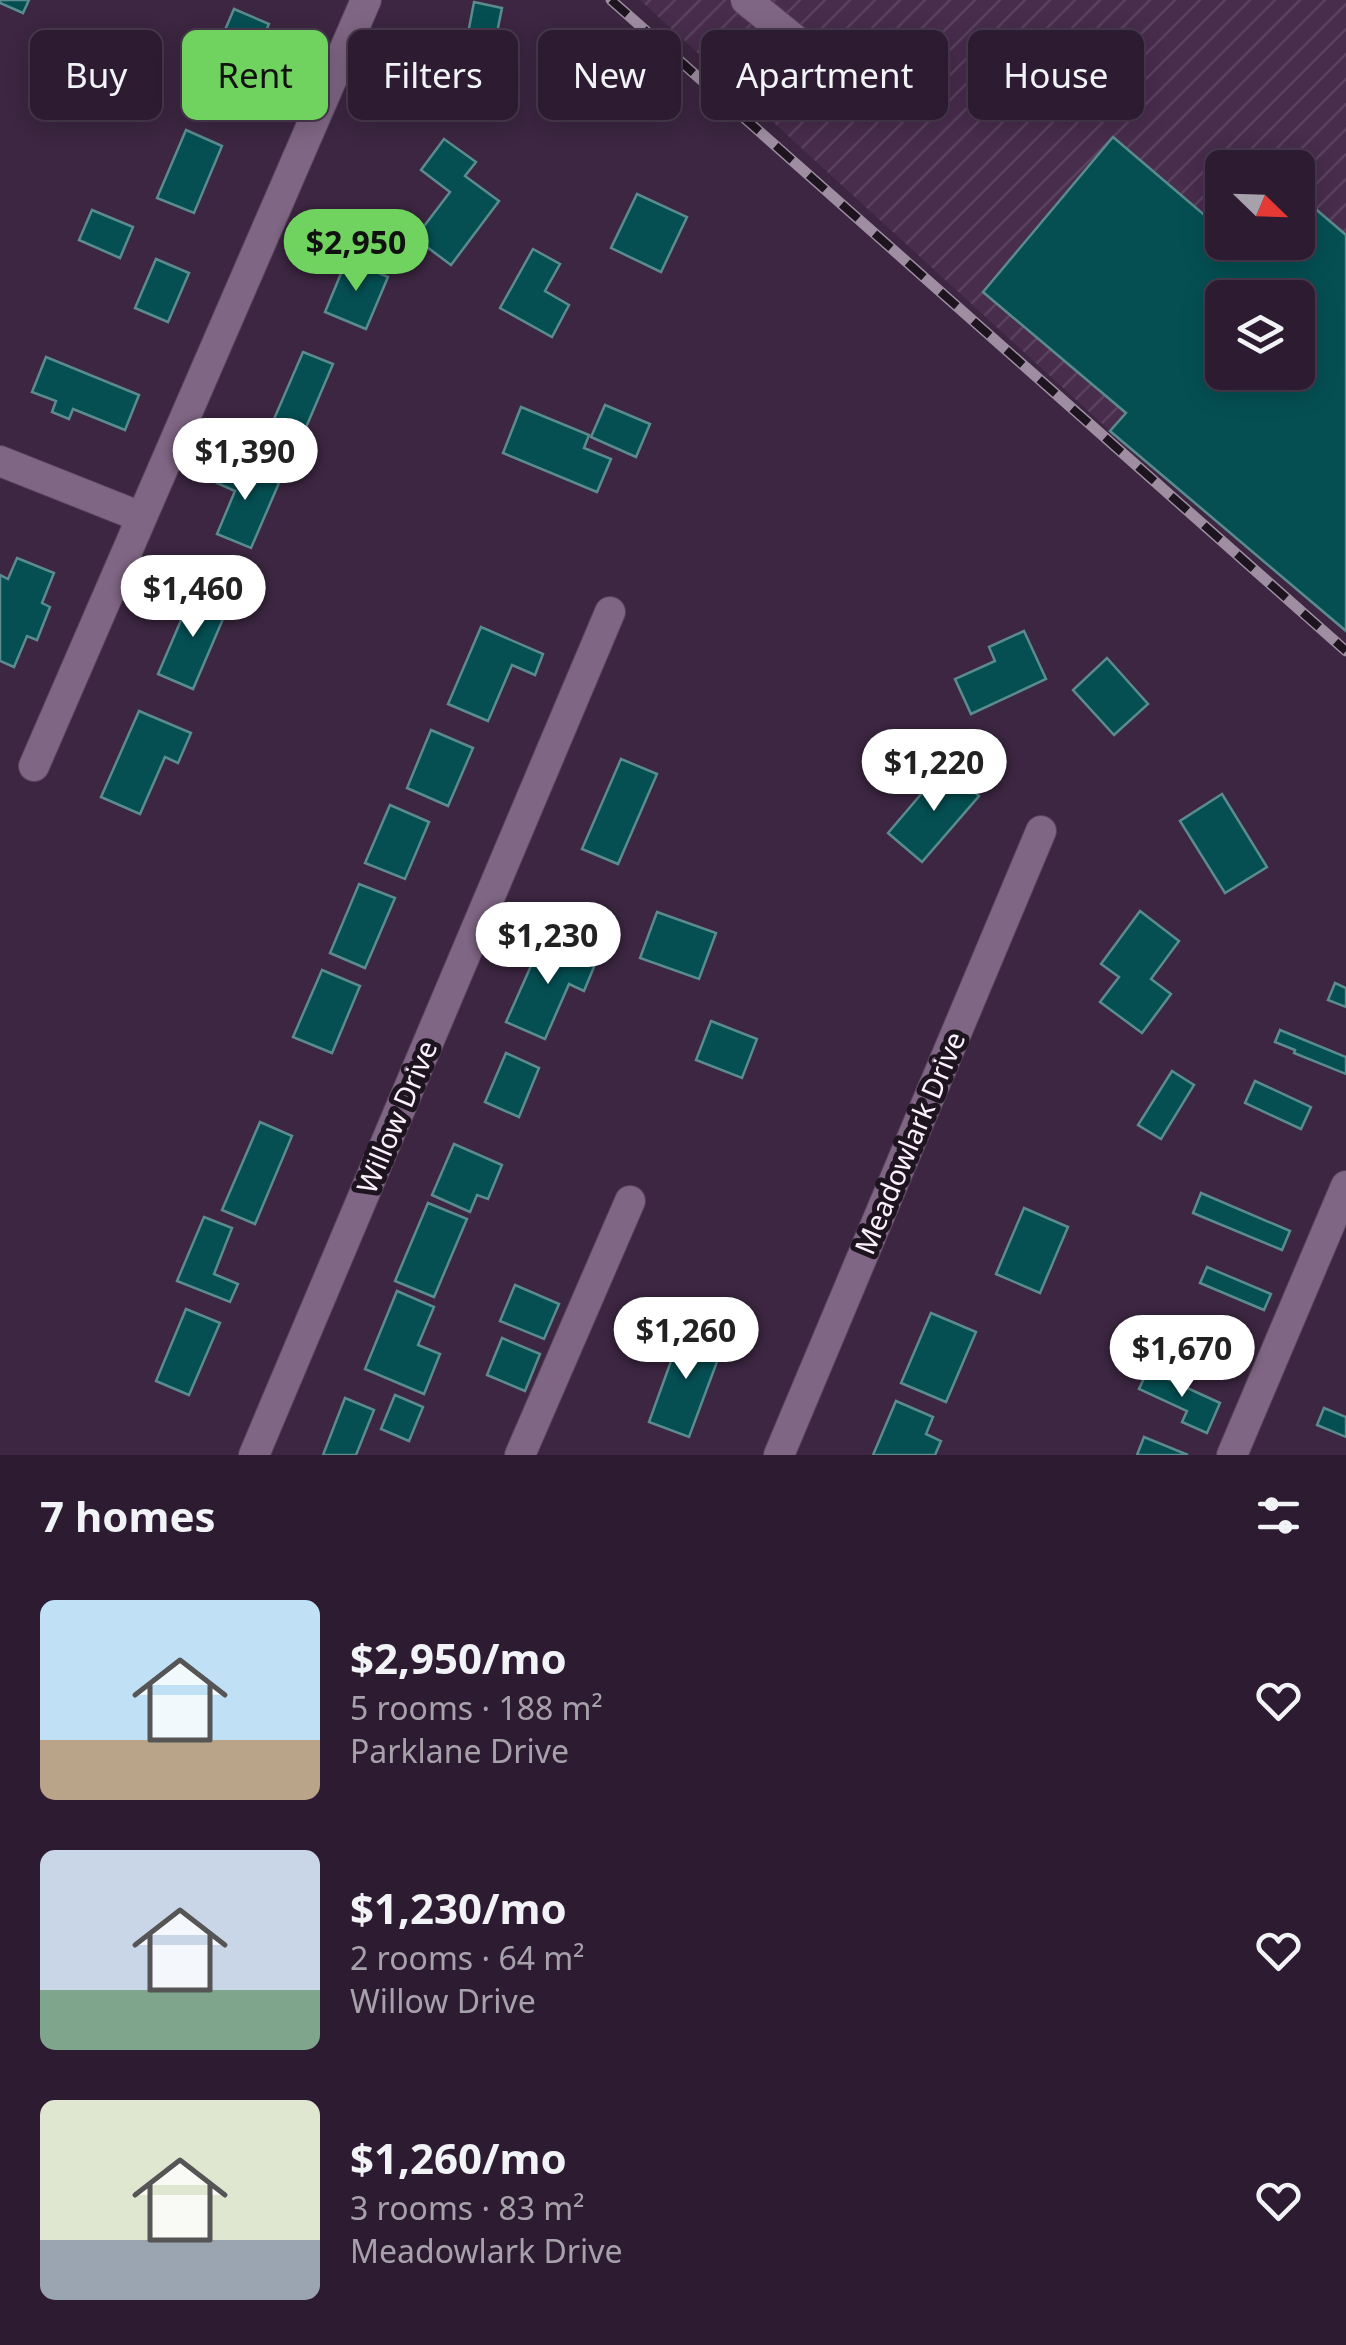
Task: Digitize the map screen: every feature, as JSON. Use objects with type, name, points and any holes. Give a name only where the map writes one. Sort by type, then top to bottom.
[{"type":"street","points":[[34,766],[366,0]]},
{"type":"street","points":[[746,0],[783,30]]},
{"type":"street","points":[[0,462],[141,517]]},
{"type":"street","name":"Willow Drive","points":[[254,1455],[610,612]]},
{"type":"street","name":"Meadowlark Drive","points":[[779,1455],[1041,831]]},
{"type":"street","points":[[1232,1455],[1346,1186]]},
{"type":"street","points":[[520,1455],[630,1201]]},
{"type":"shaded area","points":[[640,0],[1346,0],[1346,631],[1110,431],[771,120],[948,120],[948,30],[701,30],[701,56],[681,38],[681,30],[673,30]]},
{"type":"building","points":[[0,0],[29,0],[23,13]]},
{"type":"building","points":[[474,2],[502,8],[498,30],[469,30]]},
{"type":"building","points":[[234,9],[269,24],[266,30],[225,30]]},
{"type":"building","points":[[186,130],[222,146],[194,213],[157,198]]},
{"type":"building","points":[[1113,137],[1205,215],[1205,260],[1315,260],[1315,209],[1346,235],[1346,631],[1110,431],[1126,413],[983,292]]},
{"type":"building","points":[[444,139],[476,162],[465,176],[499,201],[451,265],[415,238],[450,192],[421,170]]},
{"type":"building","points":[[637,194],[687,217],[661,272],[611,248]]},
{"type":"building","points":[[92,210],[133,227],[120,258],[79,240]]},
{"type":"building","points":[[533,249],[560,264],[545,291],[569,305],[552,337],[500,308]]},
{"type":"building","points":[[156,259],[189,273],[168,322],[135,308]]},
{"type":"building","points":[[347,259],[388,277],[366,329],[325,312]]},
{"type":"building","points":[[303,352],[333,364],[304,432],[274,419]]},
{"type":"building","points":[[46,357],[139,395],[125,430],[73,409],[69,419],[52,412],[56,401],[32,392]]},
{"type":"building","points":[[605,405],[650,424],[636,457],[591,437]]},
{"type":"building","points":[[521,407],[589,435],[584,448],[611,459],[597,492],[503,453]]},
{"type":"building","points":[[226,461],[279,483],[251,548],[217,534],[235,491],[217,483]]},
{"type":"building","points":[[17,558],[54,573],[42,603],[50,607],[37,640],[27,636],[14,667],[0,661],[0,575],[8,579]]},
{"type":"building","points":[[194,590],[229,605],[193,689],[158,674]]},
{"type":"building","points":[[481,627],[543,654],[535,675],[512,665],[488,721],[448,704]]},
{"type":"building","points":[[1024,631],[1046,679],[971,714],[955,679],[995,661],[989,647]]},
{"type":"building","points":[[1107,658],[1148,704],[1114,735],[1073,690]]},
{"type":"building","points":[[139,711],[191,733],[178,763],[165,757],[140,814],[101,797]]},
{"type":"building","points":[[431,730],[473,748],[448,806],[407,788]]},
{"type":"building","points":[[621,759],[657,774],[618,864],[582,849]]},
{"type":"building","points":[[945,766],[979,796],[922,862],[888,833]]},
{"type":"building","points":[[1222,794],[1267,867],[1225,893],[1180,821]]},
{"type":"building","points":[[390,805],[429,822],[405,879],[365,863]]},
{"type":"building","points":[[359,884],[395,898],[365,968],[330,953]]},
{"type":"building","points":[[1140,911],[1179,941],[1151,979],[1171,994],[1142,1033],[1100,1002],[1119,977],[1101,964]]},
{"type":"building","points":[[657,912],[716,933],[699,979],[640,958]]},
{"type":"building","points":[[543,939],[596,962],[584,991],[569,984],[545,1039],[506,1022]]},
{"type":"building","points":[[322,970],[360,986],[332,1053],[293,1037]]},
{"type":"building","points":[[1335,983],[1346,988],[1346,1007],[1328,1000]]},
{"type":"building","points":[[711,1021],[757,1039],[742,1078],[696,1060]]},
{"type":"building","points":[[1280,1030],[1346,1057],[1346,1074],[1275,1042]]},
{"type":"building","points":[[506,1053],[539,1068],[519,1117],[485,1102]]},
{"type":"building","points":[[1172,1071],[1194,1085],[1161,1139],[1138,1125]]},
{"type":"building","points":[[1255,1081],[1311,1107],[1301,1129],[1245,1103]]},
{"type":"building","points":[[260,1122],[292,1136],[255,1224],[222,1210]]},
{"type":"building","points":[[454,1144],[502,1165],[488,1199],[477,1195],[470,1212],[432,1195]]},
{"type":"building","points":[[1201,1193],[1290,1231],[1282,1250],[1193,1213]]},
{"type":"building","points":[[428,1203],[467,1219],[434,1297],[395,1281]]},
{"type":"building","points":[[1024,1208],[1068,1227],[1040,1293],[996,1274]]},
{"type":"building","points":[[204,1217],[232,1228],[214,1274],[238,1284],[230,1302],[177,1281]]},
{"type":"building","points":[[1207,1267],[1271,1294],[1264,1310],[1200,1283]]},
{"type":"building","points":[[515,1285],[559,1304],[544,1339],[500,1321]]},
{"type":"building","points":[[397,1291],[434,1307],[418,1345],[440,1354],[424,1394],[365,1369]]},
{"type":"building","points":[[186,1309],[220,1323],[189,1395],[156,1381]]},
{"type":"building","points":[[931,1313],[976,1332],[946,1402],[901,1383]]},
{"type":"building","points":[[683,1328],[724,1343],[689,1437],[649,1422]]},
{"type":"building","points":[[502,1338],[540,1354],[525,1391],[487,1375]]},
{"type":"building","points":[[1148,1370],[1220,1403],[1207,1433],[1182,1422],[1187,1411],[1139,1389]]},
{"type":"building","points":[[395,1395],[423,1407],[409,1441],[381,1429]]},
{"type":"building","points":[[345,1398],[374,1410],[356,1455],[323,1455]]},
{"type":"building","points":[[896,1401],[933,1417],[926,1434],[941,1441],[935,1455],[873,1455]]},
{"type":"building","points":[[1324,1408],[1346,1417],[1346,1437],[1317,1425]]},
{"type":"building","points":[[1144,1437],[1188,1455],[1137,1455]]},
{"type":"railway","points":[[611,0],[1346,651]]}]
